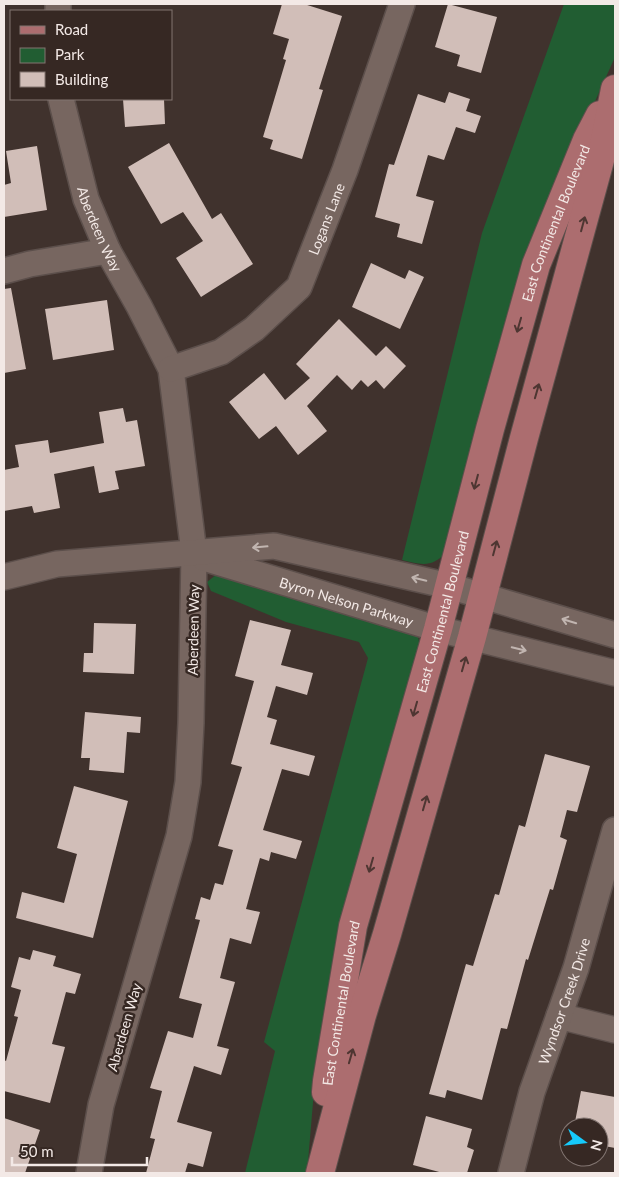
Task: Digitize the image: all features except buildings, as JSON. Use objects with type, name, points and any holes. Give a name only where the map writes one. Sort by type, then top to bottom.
[{"type":"main road","name":"East Continental Boulevard","points":[[322,1163],[327,1081],[353,926],[438,629],[490,429],[536,266],[587,140],[615,87]]},
{"type":"main road","name":"East Continental Boulevard","points":[[322,1163],[360,1024],[388,934],[472,637],[524,438],[604,149],[615,87]]},
{"type":"street","name":"Logans Lane","points":[[170,369],[221,352],[254,329],[299,287],[345,170],[402,4]]},
{"type":"street","name":"Aberdeen Way","points":[[61,100],[86,198],[108,251],[139,306],[170,369],[194,553],[188,782],[179,836],[102,1104],[89,1173]]},
{"type":"street","points":[[4,271],[30,264],[108,251]]},
{"type":"street","name":"Byron Nelson Parkway","points":[[4,577],[57,564],[274,546],[449,586],[615,635]]},
{"type":"street","name":"Byron Nelson Parkway","points":[[194,553],[204,558],[438,629],[615,674]]},
{"type":"street","name":"Wyndsor Creek Drive","points":[[511,1173],[532,1092],[576,968],[615,830]]},
{"type":"street","points":[[559,1016],[615,1030]]},
{"type":"green space","points":[[564,4],[615,4],[615,57],[560,179],[448,551],[437,560],[427,564],[402,560],[482,233]]},
{"type":"green space","points":[[222,570],[416,626],[420,647],[314,1091],[307,1173],[245,1173],[275,1051],[264,1042],[368,658],[359,642],[286,622],[211,591],[207,582]]}]
